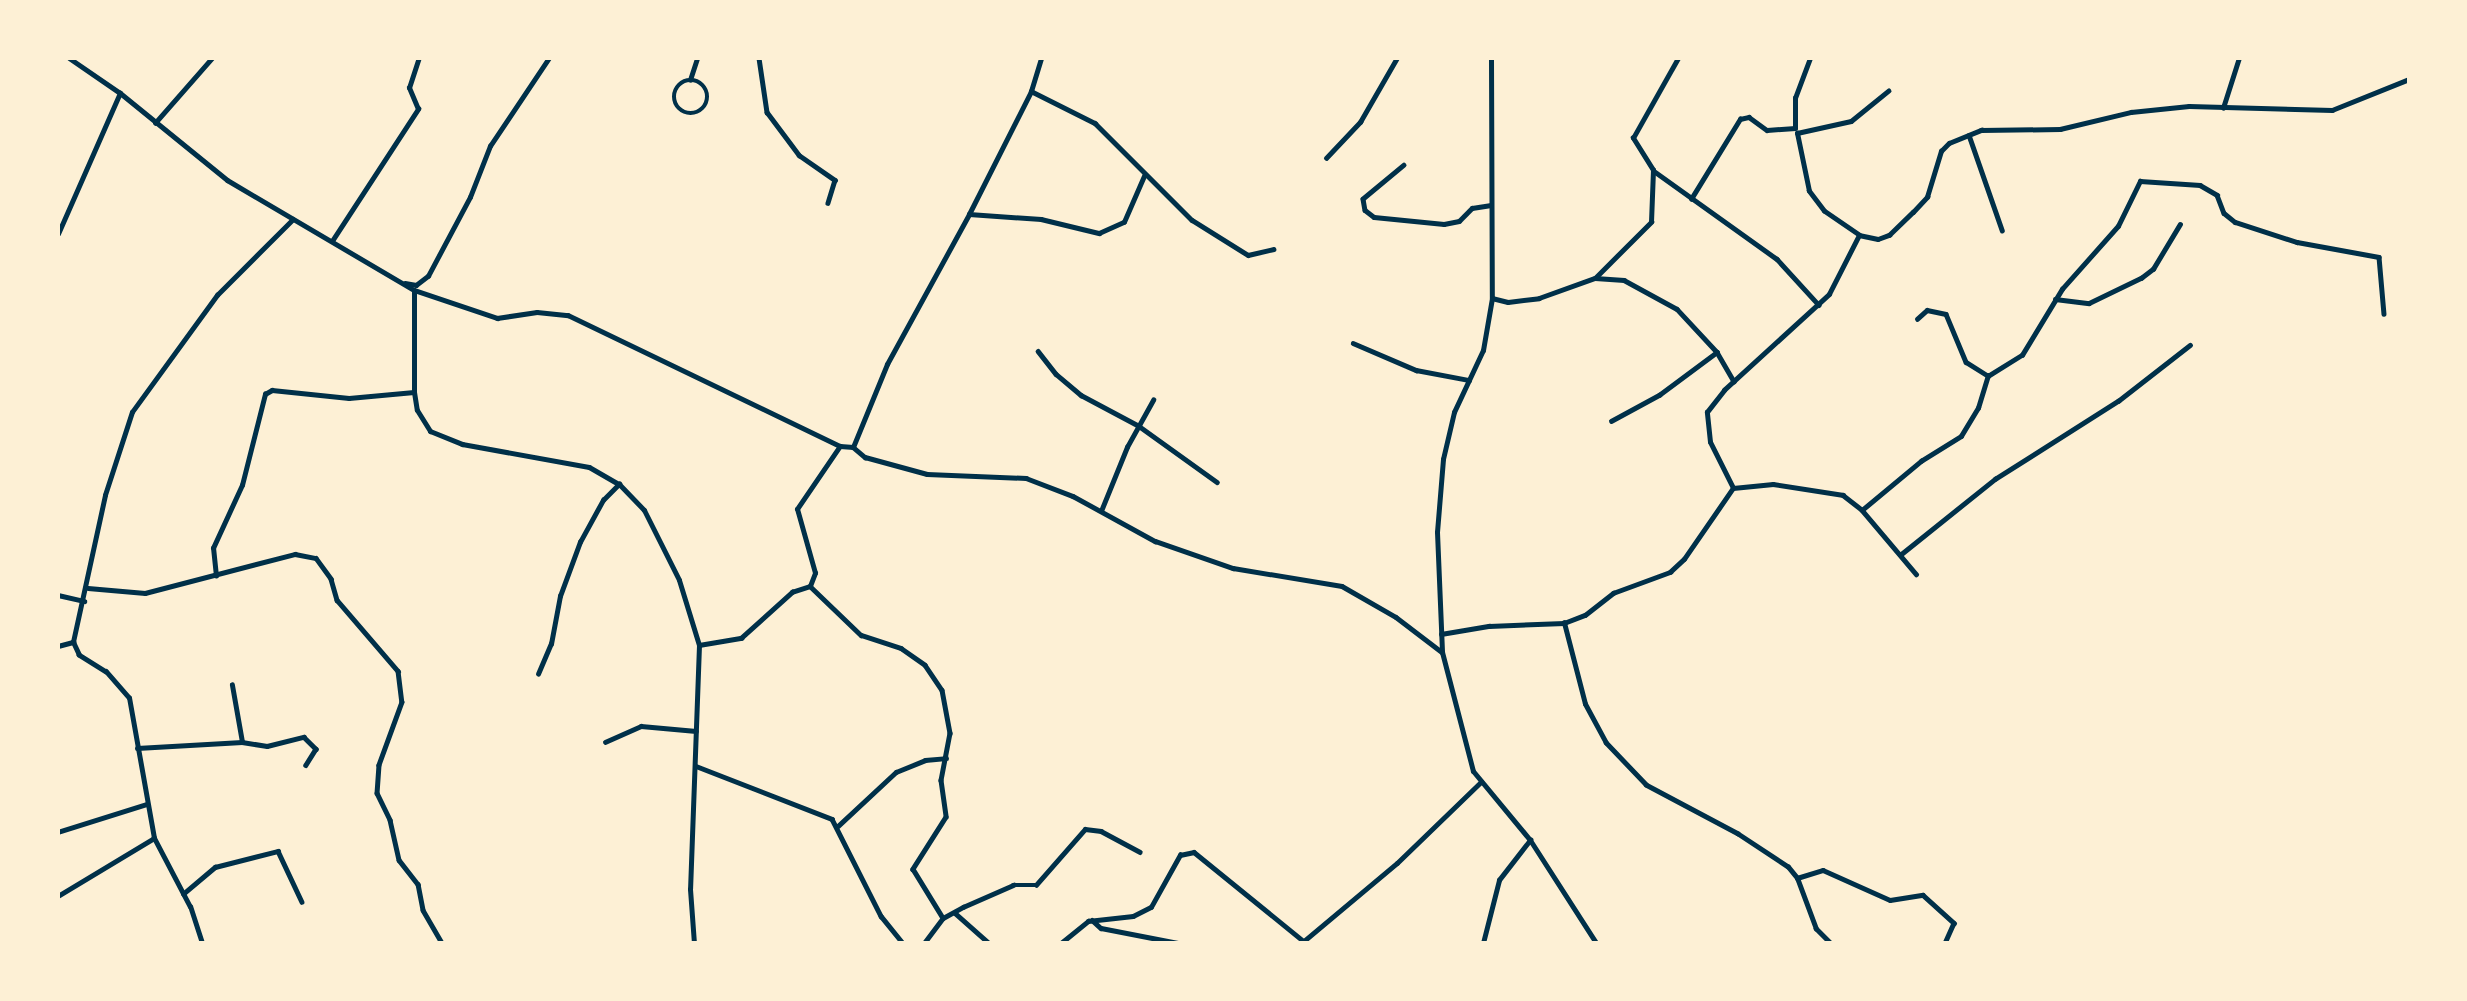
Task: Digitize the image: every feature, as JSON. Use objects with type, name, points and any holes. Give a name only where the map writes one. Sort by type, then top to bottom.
[{"type":"street","points":[[69,58],[120,93],[227,180],[414,290],[497,318],[550,312],[568,315],[840,446],[853,447],[865,457],[927,474],[1026,478],[1101,511],[1155,541],[1233,568],[1356,592],[1442,652]]},
{"type":"street","points":[[155,123],[212,58]]},
{"type":"street","points":[[332,241],[418,109],[409,88],[419,58]]},
{"type":"street","points":[[405,283],[416,285],[428,276],[470,197],[490,146],[549,58]]},
{"type":"street","points":[[690,80],[697,58]]},
{"type":"street","points":[[759,58],[767,111],[799,155],[835,180],[828,203]]},
{"type":"street","points":[[853,447],[917,301],[969,214],[1031,91],[1041,58]]},
{"type":"street","points":[[1326,158],[1360,122],[1397,58]]},
{"type":"street","points":[[1491,58],[1492,298],[1483,350],[1449,429],[1439,488],[1442,652],[1468,759],[1481,782],[1530,839],[1596,943]]},
{"type":"street","points":[[1678,58],[1635,131],[1634,144],[1653,170],[1777,259],[1819,305]]},
{"type":"street","points":[[1810,58],[1795,98],[1796,130],[1809,191],[1824,211],[1858,235],[1878,239],[1898,227],[1927,197],[1944,146],[1969,135],[2004,128],[2060,129],[2131,112],[2189,106],[2332,110],[2409,79]]},
{"type":"street","points":[[2223,108],[2239,58]]},
{"type":"street","points":[[690,80],[702,83],[709,93],[704,110],[692,115],[679,110],[674,95],[682,82],[690,80]]},
{"type":"street","points":[[1691,199],[1740,119],[1753,119],[1767,130],[1796,130],[1851,121],[1888,90]]},
{"type":"street","points":[[1031,91],[1095,123],[1181,212],[1244,253],[1253,256],[1273,249]]},
{"type":"street","points":[[58,234],[120,93]]},
{"type":"street","points":[[1969,135],[2002,230]]},
{"type":"street","points":[[1404,165],[1369,189],[1363,199],[1365,210],[1374,217],[1444,224],[1460,221],[1472,208],[1491,205]]},
{"type":"street","points":[[1595,278],[1651,222],[1653,170]]},
{"type":"street","points":[[969,214],[1041,219],[1100,233],[1124,222],[1144,176]]},
{"type":"street","points":[[1862,510],[1921,461],[1961,436],[1978,408],[1988,376],[2022,355],[2055,299],[2113,233],[2134,186],[2145,179],[2170,180],[2209,189],[2228,218],[2249,227],[2297,242],[2379,257],[2384,314]]},
{"type":"street","points":[[202,943],[154,838],[129,698],[106,672],[79,655],[73,642],[88,588],[104,495],[132,412],[217,295],[293,219]]},
{"type":"street","points":[[2055,299],[2094,302],[2141,278],[2153,269],[2180,224]]},
{"type":"street","points":[[1732,488],[1710,442],[1706,418],[1734,382],[1819,305],[1845,269],[1858,235]]},
{"type":"street","points":[[1492,298],[1508,302],[1539,298],[1595,278],[1624,280],[1677,309],[1717,352],[1734,382]]},
{"type":"street","points":[[414,290],[414,391],[424,423],[441,438],[564,459],[619,484],[644,510],[690,607],[699,645],[690,889],[694,943]]},
{"type":"street","points":[[1917,319],[1927,310],[1946,314],[1966,362],[1988,376]]},
{"type":"street","points":[[1353,343],[1416,370],[1470,380]]},
{"type":"street","points":[[1900,555],[1985,486],[2118,401],[2190,345]]},
{"type":"street","points":[[1038,351],[1065,383],[1139,426],[1217,482]]},
{"type":"street","points":[[1611,421],[1659,395],[1717,352]]},
{"type":"street","points":[[216,576],[213,548],[242,485],[265,394],[272,390],[349,398],[414,391]]},
{"type":"street","points":[[1101,511],[1153,400]]},
{"type":"street","points":[[810,586],[815,572],[798,515],[799,501],[840,446]]},
{"type":"street","points":[[538,674],[551,644],[560,596],[580,542],[603,500],[619,484]]},
{"type":"street","points":[[1441,634],[1489,626],[1564,623],[1585,615],[1613,593],[1677,568],[1732,488],[1773,484],[1832,491],[1862,510],[1916,574]]},
{"type":"street","points":[[88,588],[145,593],[295,554],[310,555],[324,566],[337,600],[395,663],[403,693],[379,765],[376,793],[390,820],[399,860],[418,884],[423,910],[442,943]]},
{"type":"street","points":[[699,645],[741,638],[792,592],[810,586]]},
{"type":"street","points":[[810,586],[861,635],[901,648],[925,665],[942,690],[950,733],[941,780],[946,817],[914,869],[943,918]]},
{"type":"street","points":[[58,595],[84,601]]},
{"type":"street","points":[[1564,623],[1585,704],[1606,743],[1623,762],[1666,799],[1775,856],[1797,878],[1816,929],[1830,943]]},
{"type":"street","points":[[58,646],[73,642]]},
{"type":"street","points":[[232,685],[242,743]]},
{"type":"street","points":[[605,742],[641,726],[696,731]]},
{"type":"street","points":[[137,748],[242,743],[267,746],[304,737],[316,749],[306,765]]},
{"type":"street","points":[[838,826],[896,772],[925,760],[946,758]]},
{"type":"street","points":[[696,766],[814,809],[838,826],[881,916],[903,943]]},
{"type":"street","points":[[1061,943],[1079,925],[1092,920],[1133,915],[1151,907],[1180,855],[1194,852],[1305,942],[1397,863],[1481,782]]},
{"type":"street","points":[[58,832],[146,804]]},
{"type":"street","points":[[924,943],[943,918],[1013,885],[1036,886],[1085,828],[1101,831],[1140,852]]},
{"type":"street","points":[[58,896],[154,838]]},
{"type":"street","points":[[1483,943],[1499,880],[1530,839]]},
{"type":"street","points":[[182,895],[215,867],[278,851],[302,902]]},
{"type":"street","points":[[1797,878],[1823,870],[1890,901],[1923,895],[1954,923],[1945,943]]},
{"type":"street","points":[[955,913],[989,943]]},
{"type":"street","points":[[1092,920],[1101,928],[1178,943]]}]
